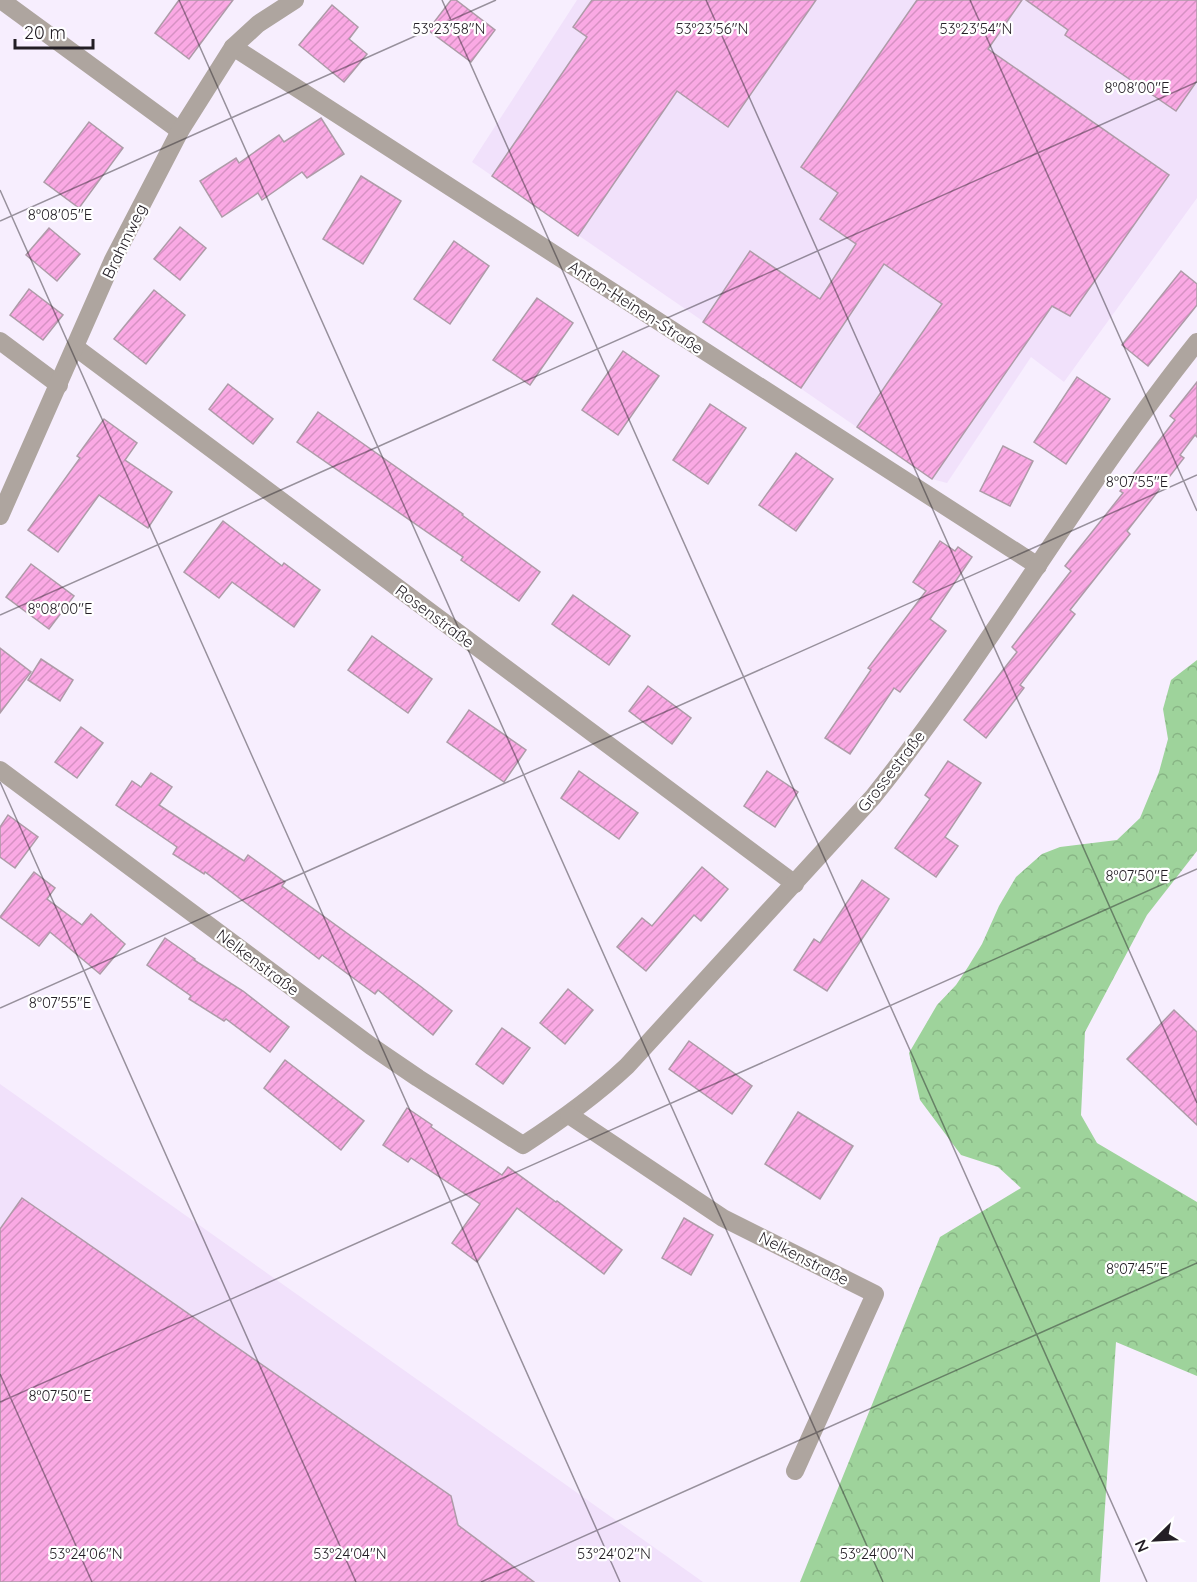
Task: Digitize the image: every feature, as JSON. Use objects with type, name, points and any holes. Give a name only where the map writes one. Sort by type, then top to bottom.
[{"type":"street","points":[[1,0],[180,131]]},
{"type":"street","name":"Brahmweg","points":[[0,516],[113,260],[180,131],[233,48],[258,24],[295,0]]},
{"type":"street","name":"Anton-Heinen-Straße","points":[[233,48],[1038,566]]},
{"type":"street","points":[[0,341],[59,385]]},
{"type":"street","name":"Grossestraße","points":[[523,1145],[569,1115],[627,1066],[873,797],[909,752],[1126,434],[1197,342]]},
{"type":"street","name":"Rosenstraße","points":[[75,347],[795,884]]},
{"type":"street","name":"Nelkenstraße","points":[[0,770],[371,1046],[523,1145]]},
{"type":"street","name":"Nelkenstraße","points":[[569,1115],[723,1218],[875,1294],[795,1471]]},
{"type":"shaded area","points":[[577,0],[1197,0],[1197,198],[1064,382],[1031,357],[947,483],[932,479],[472,162]]},
{"type":"shaded area","points":[[0,1084],[703,1582],[0,1582]]},
{"type":"green space","points":[[1197,660],[1197,851],[1147,915],[1085,1032],[1081,1115],[1097,1143],[1197,1202],[1197,1376],[1116,1342],[1100,1582],[800,1582],[940,1237],[1021,1188],[998,1167],[961,1155],[920,1100],[909,1053],[937,1005],[956,985],[982,944],[999,906],[1016,877],[1042,854],[1060,847],[1117,840],[1140,818],[1159,772],[1168,739],[1163,709],[1171,680]]},
{"type":"building","points":[[179,0],[233,0],[189,59],[155,33]]},
{"type":"building","points":[[451,0],[456,0],[495,30],[471,62],[428,30]]},
{"type":"building","points":[[592,0],[816,0],[728,127],[677,91],[578,236],[492,176],[587,37],[573,27]]},
{"type":"building","points":[[917,0],[1022,0],[988,49],[1169,175],[1070,316],[1052,306],[932,479],[857,427],[942,304],[884,264],[801,388],[703,322],[750,251],[820,299],[856,244],[820,219],[838,193],[801,167]]},
{"type":"building","points":[[1026,0],[1197,0],[1197,81],[1176,111],[1065,35],[1068,30]]},
{"type":"building","points":[[332,5],[358,27],[349,39],[367,54],[344,82],[299,45]]},
{"type":"building","points":[[321,118],[344,154],[307,178],[302,172],[262,200],[258,193],[222,217],[200,181],[236,158],[239,163],[279,135],[284,142]]},
{"type":"building","points":[[89,122],[123,148],[79,208],[44,182]]},
{"type":"building","points":[[361,176],[401,201],[363,264],[323,239]]},
{"type":"building","points":[[180,227],[206,248],[180,280],[154,259]]},
{"type":"building","points":[[49,228],[80,254],[57,281],[26,255]]},
{"type":"building","points":[[454,241],[489,266],[450,324],[414,299]]},
{"type":"building","points":[[1181,271],[1197,284],[1197,305],[1148,366],[1122,345]]},
{"type":"building","points":[[29,289],[63,315],[43,340],[10,315]]},
{"type":"building","points":[[154,290],[185,315],[146,364],[114,339]]},
{"type":"building","points":[[537,298],[573,323],[530,385],[493,360]]},
{"type":"building","points":[[623,351],[659,376],[618,435],[582,410]]},
{"type":"building","points":[[1077,377],[1110,399],[1066,464],[1034,442]]},
{"type":"building","points":[[1197,382],[1197,437],[1195,435],[1180,455],[1184,458],[1127,531],[1130,534],[1070,610],[1075,614],[1020,685],[1024,688],[986,738],[964,720],[1017,652],[1012,647],[1071,571],[1065,566],[1123,493],[1120,491],[1175,420],[1170,416]]},
{"type":"building","points":[[228,384],[273,419],[253,444],[209,409]]},
{"type":"building","points":[[710,404],[746,428],[708,484],[673,460]]},
{"type":"building","points":[[318,412],[463,514],[540,572],[519,601],[461,560],[463,557],[297,442]]},
{"type":"building","points":[[104,419],[137,443],[125,460],[172,492],[148,528],[99,495],[58,552],[28,530],[80,458],[77,456]]},
{"type":"building","points":[[1003,446],[1033,461],[1010,506],[980,491]]},
{"type":"building","points":[[796,453],[833,479],[796,531],[759,505]]},
{"type":"building","points":[[223,521],[282,566],[284,563],[320,590],[294,627],[232,582],[219,598],[184,572]]},
{"type":"building","points":[[940,541],[955,551],[958,547],[972,557],[930,619],[946,631],[900,692],[894,688],[850,754],[825,738],[871,670],[868,668],[926,591],[913,582]]},
{"type":"building","points":[[31,564],[74,596],[49,629],[6,597]]},
{"type":"building","points":[[573,595],[630,636],[609,665],[552,624]]},
{"type":"building","points":[[372,636],[432,679],[408,713],[348,670]]},
{"type":"building","points":[[0,648],[31,672],[0,713]]},
{"type":"building","points":[[41,659],[73,680],[60,701],[28,680]]},
{"type":"building","points":[[648,686],[691,718],[672,744],[629,711]]},
{"type":"building","points":[[469,710],[526,750],[504,782],[447,742]]},
{"type":"building","points":[[81,727],[103,743],[77,778],[55,762]]},
{"type":"building","points":[[948,761],[981,783],[945,837],[958,846],[936,877],[895,848],[930,799],[925,795]]},
{"type":"building","points":[[579,771],[638,813],[619,839],[561,798]]},
{"type":"building","points":[[767,771],[798,792],[775,827],[744,806]]},
{"type":"building","points":[[151,773],[172,787],[159,805],[244,861],[248,855],[285,882],[282,886],[452,1011],[433,1035],[378,990],[375,994],[322,955],[319,959],[205,872],[204,874],[173,854],[177,847],[116,805],[132,781],[141,787]]},
{"type":"building","points":[[8,815],[38,837],[15,868],[0,857],[0,827]]},
{"type":"building","points":[[702,867],[728,889],[701,921],[694,915],[646,971],[617,947],[642,918],[652,926]]},
{"type":"building","points":[[34,872],[55,888],[47,899],[82,925],[91,914],[125,944],[100,974],[50,932],[39,946],[0,917]]},
{"type":"building","points":[[862,880],[889,899],[827,991],[794,970],[814,939],[820,943]]},
{"type":"building","points":[[165,938],[194,960],[243,991],[289,1027],[270,1052],[226,1019],[224,1021],[189,999],[191,996],[147,965]]},
{"type":"building","points":[[568,989],[593,1010],[565,1044],[540,1023]]},
{"type":"building","points":[[1174,1010],[1197,1032],[1197,1125],[1127,1059]]},
{"type":"building","points":[[502,1028],[530,1048],[503,1084],[476,1064]]},
{"type":"building","points":[[689,1041],[752,1086],[732,1114],[669,1069]]},
{"type":"building","points":[[285,1060],[364,1121],[341,1150],[264,1088]]},
{"type":"building","points":[[407,1108],[502,1175],[508,1167],[622,1250],[604,1274],[517,1208],[477,1262],[452,1243],[480,1204],[411,1158],[408,1162],[383,1145]]},
{"type":"building","points":[[798,1112],[853,1146],[820,1199],[765,1164]]},
{"type":"building","points":[[22,1198],[451,1496],[458,1525],[534,1582],[0,1582],[0,1229]]},
{"type":"building","points":[[684,1218],[713,1235],[691,1275],[662,1258]]}]
